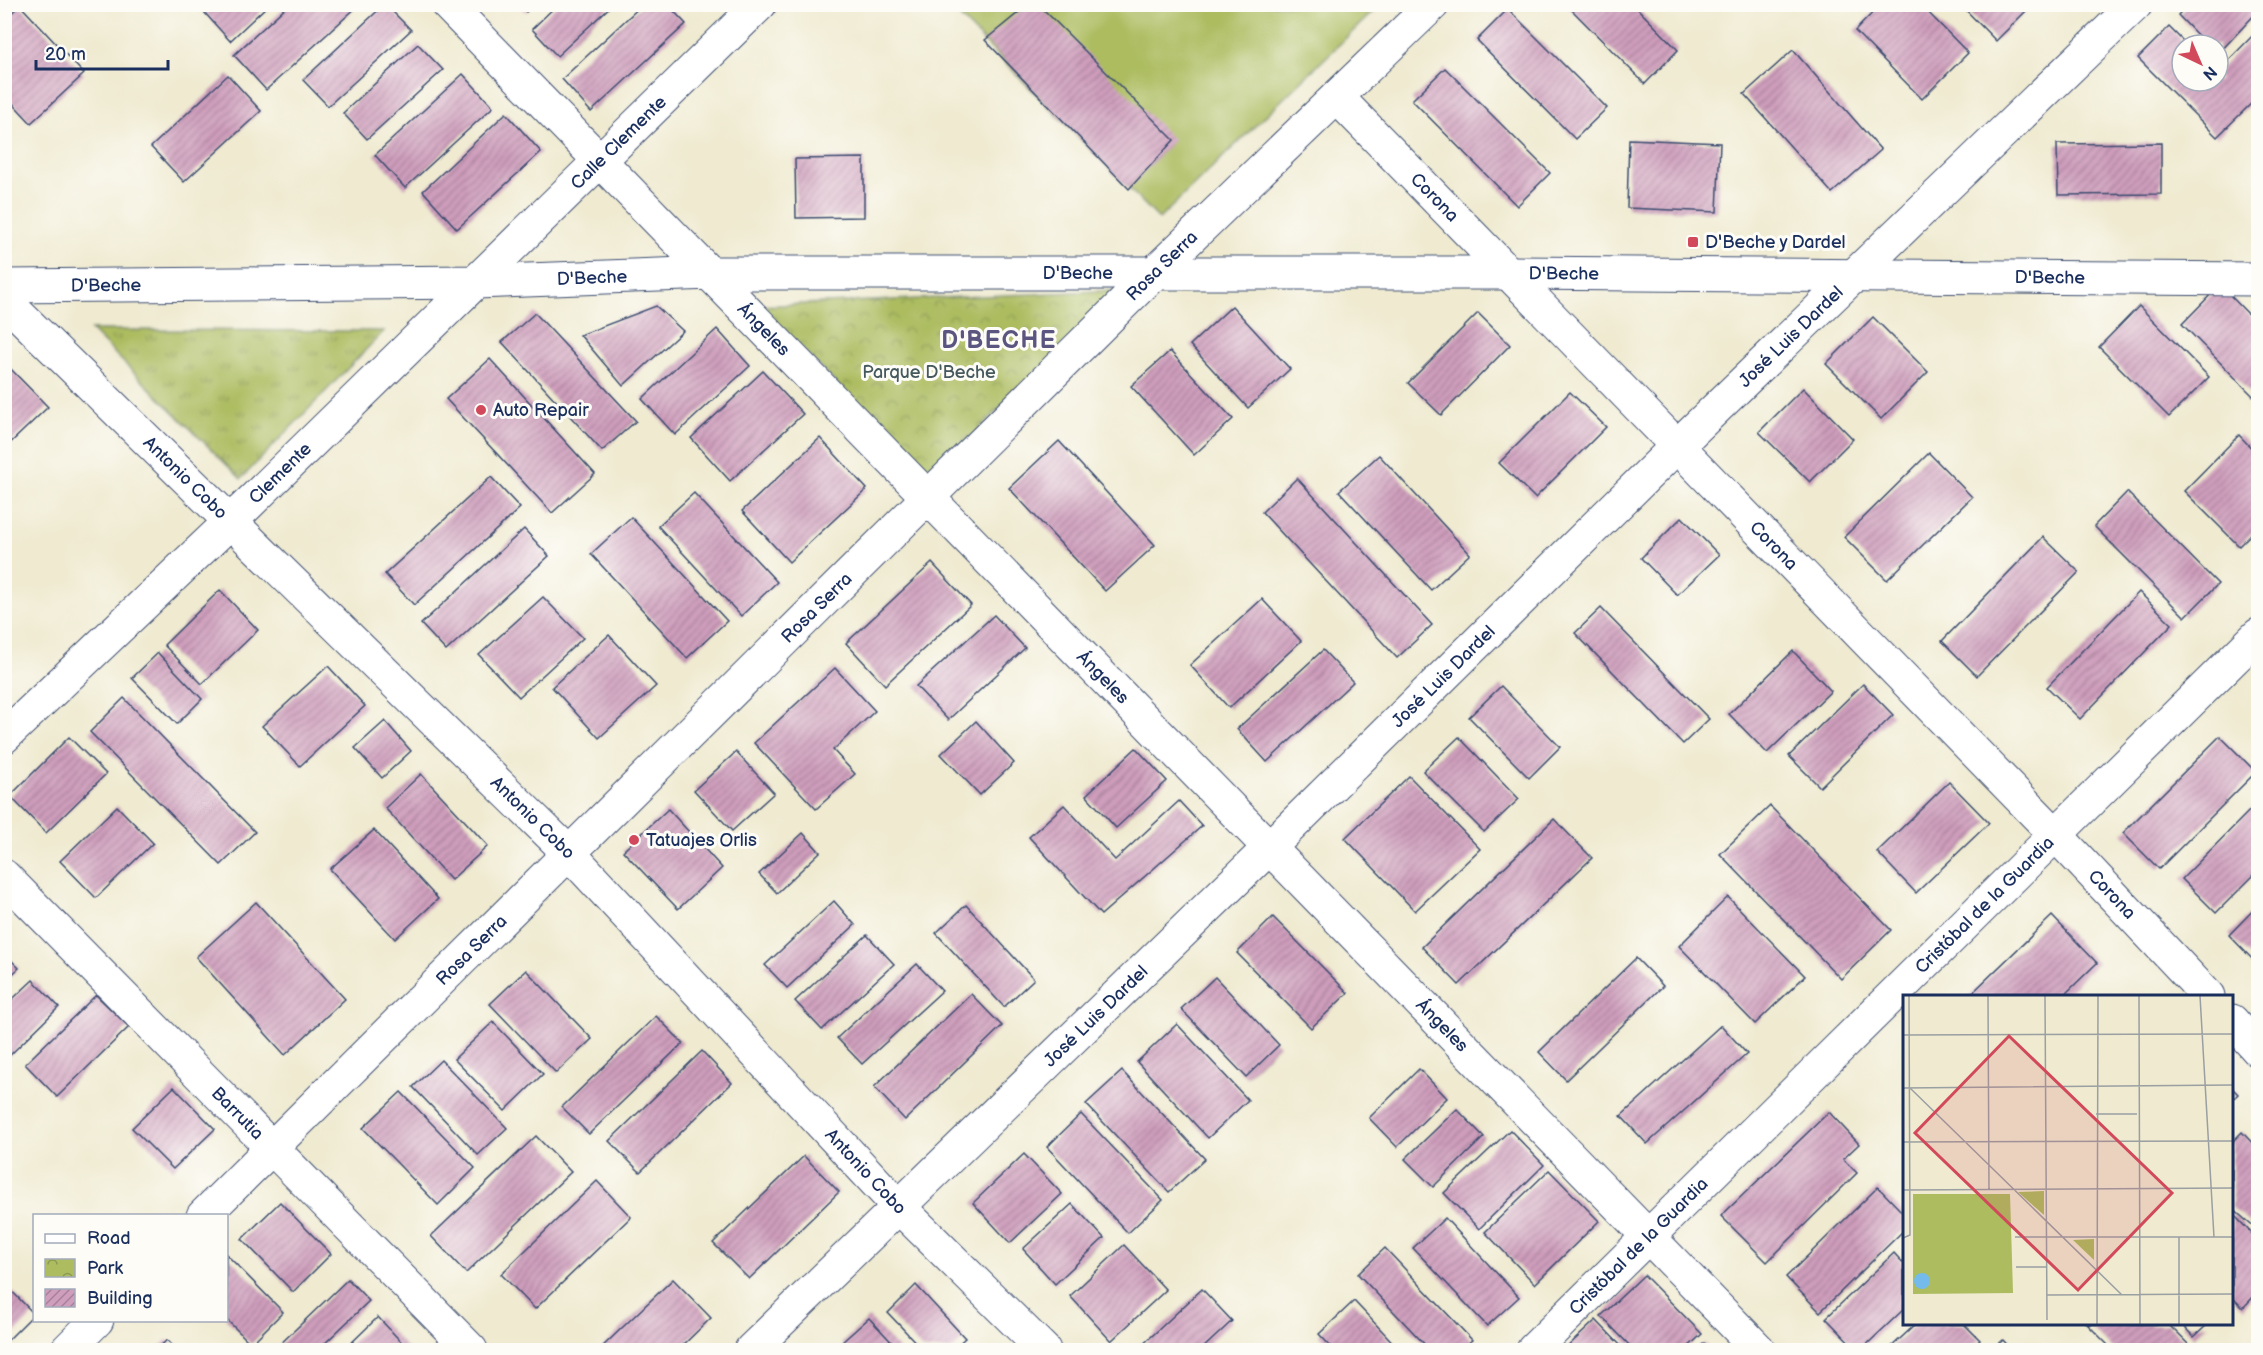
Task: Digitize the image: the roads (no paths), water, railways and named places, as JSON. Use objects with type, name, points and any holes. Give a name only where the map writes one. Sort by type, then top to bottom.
[{"type":"street","name":"Ángeles","points":[[447,4],[711,273],[926,498],[1759,1350]]},
{"type":"street","name":"Calle Clemente","points":[[476,282],[760,4]]},
{"type":"street","name":"Rosa Serra","points":[[204,1214],[1154,273],[1433,4]]},
{"type":"street","name":"José Luis Dardel","points":[[751,1350],[1269,848],[1676,447],[2136,4]]},
{"type":"street","name":"Corona","points":[[1337,97],[1511,273],[1676,447],[2056,835],[2207,995]]},
{"type":"street","name":"D'Beche","points":[[4,286],[476,282],[711,273],[1511,273],[2259,279]]},
{"type":"street","name":"Clemente","points":[[4,737],[230,523],[476,282]]},
{"type":"street","name":"Antonio Cobo","points":[[4,300],[569,853],[898,1206],[1044,1350]]},
{"type":"street","name":"Cristóbal de la Guardia","points":[[1533,1350],[2259,635]]},
{"type":"street","name":"Barrutia","points":[[4,876],[471,1350]]},
{"type":"street","points":[[2233,1022],[2259,1050]]},
{"type":"street","points":[[67,1350],[95,1322]]},
{"type":"place","name":"D'Beche y Dardel","points":[[1693,242]]},
{"type":"place","name":"Auto Repair","points":[[481,410]]},
{"type":"place","name":"Tatuajes Orlis","points":[[634,840]]},
{"type":"district","name":"D'BECHE","points":[[999,340]]},
{"type":"park label","name":"Parque D'Beche","points":[[929,372]]}]
